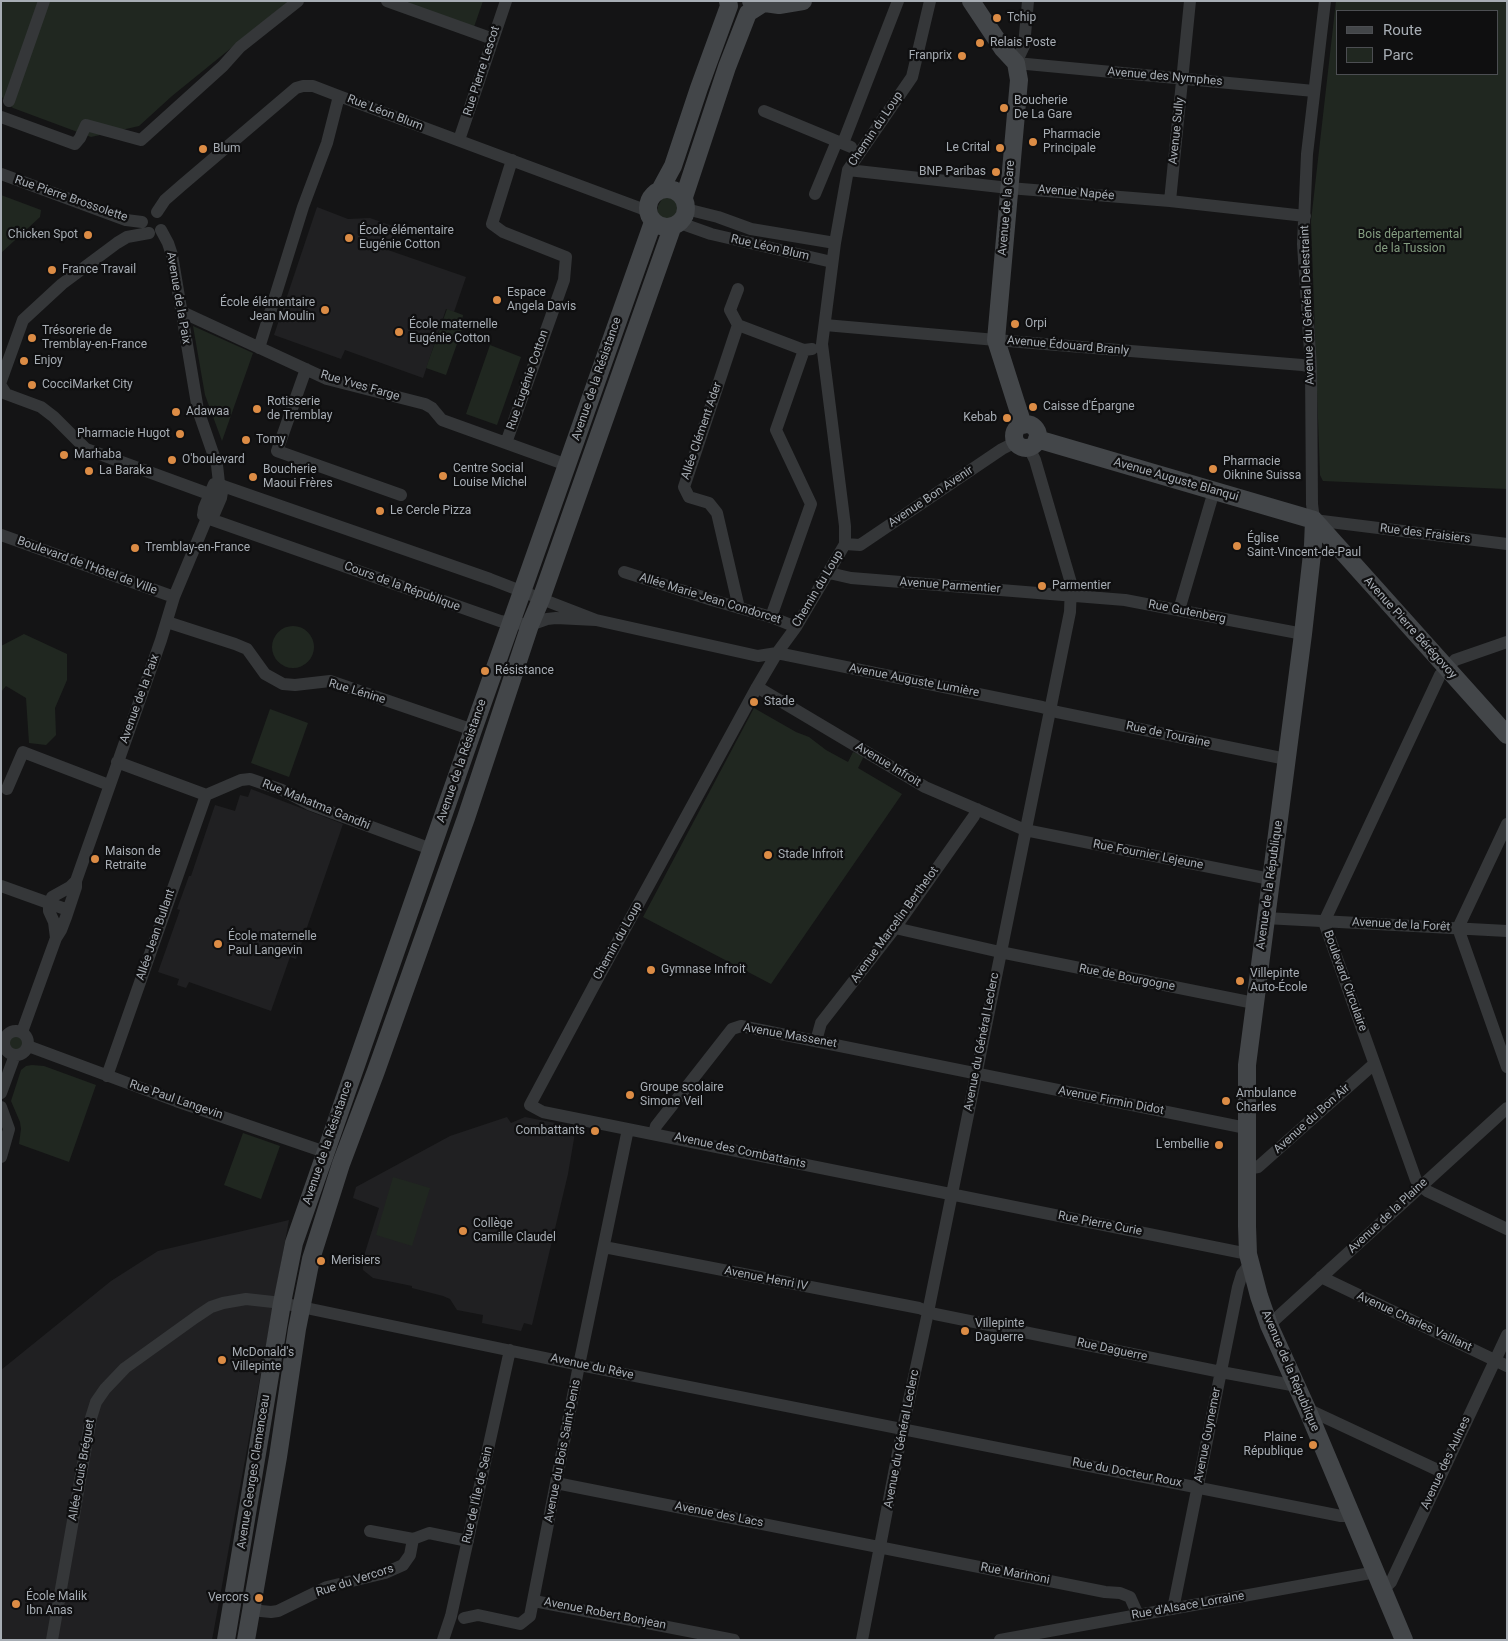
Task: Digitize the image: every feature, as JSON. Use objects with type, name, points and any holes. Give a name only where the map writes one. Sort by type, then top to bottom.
[{"type":"main road","name":"Avenue de la Résistance","points":[[282,1303],[294,1243],[567,465],[651,216],[652,197],[660,190],[673,166],[729,6],[728,1]]},
{"type":"main road","points":[[756,2],[779,5],[803,1]]},
{"type":"main road","points":[[971,1],[1003,49],[1016,63]]},
{"type":"main road","name":"Avenue de la Résistance","points":[[301,1308],[312,1259],[340,1164],[376,1071],[466,818],[530,625],[681,214],[727,67],[748,13],[756,2]]},
{"type":"main road","name":"Avenue de la Gare","points":[[1016,63],[1019,80],[996,340],[1023,425],[1027,424],[1037,431],[1028,443]]},
{"type":"main road","points":[[651,216],[664,228],[681,214],[679,192],[660,190]]},
{"type":"main road","name":"Avenue Auguste Blanqui","points":[[1028,443],[1214,491],[1314,520]]},
{"type":"main road","name":"Avenue Pierre Bérégovoy","points":[[1314,520],[1507,735]]},
{"type":"main road","name":"Avenue de la République","points":[[1314,520],[1303,634],[1246,1065],[1249,1259],[1269,1325],[1307,1409],[1404,1640]]},
{"type":"main road","points":[[1312,554],[1340,551]]},
{"type":"main road","name":"Avenue Georges Clemenceau","points":[[226,1640],[282,1303]]},
{"type":"main road","name":"Avenue Georges Clemenceau","points":[[246,1640],[301,1308]]},
{"type":"street","points":[[9,101],[44,1]]},
{"type":"street","points":[[1,117],[75,144],[86,125],[141,140],[223,66],[240,47],[298,1]]},
{"type":"street","points":[[387,1],[493,39]]},
{"type":"street","name":"Rue Pierre Lescot","points":[[459,140],[506,1]]},
{"type":"street","points":[[815,194],[840,142],[898,1]]},
{"type":"street","name":"Chemin du Loup","points":[[530,1105],[757,687],[777,653],[796,627],[845,544],[845,526],[822,348],[832,262],[848,170],[912,77],[930,1]]},
{"type":"street","points":[[1016,63],[1024,46],[1028,1]]},
{"type":"street","name":"Avenue Sully","points":[[1170,201],[1190,1]]},
{"type":"street","name":"Avenue du Général Delestraint","points":[[1314,520],[1312,504],[1311,367],[1303,244],[1307,154],[1324,1]]},
{"type":"street","name":"Avenue des Nymphes","points":[[1016,63],[1314,91]]},
{"type":"street","name":"Rue Léon Blum","points":[[151,228],[147,214],[157,212],[165,200],[180,186],[296,88],[303,86],[313,86],[459,140],[651,216]]},
{"type":"street","points":[[258,348],[302,207],[327,143],[339,96]]},
{"type":"street","points":[[764,111],[840,142],[859,153]]},
{"type":"street","name":"Rue Eugénie Cotton","points":[[506,443],[564,280],[566,257],[503,232],[492,224],[512,160]]},
{"type":"street","name":"Avenue Napée","points":[[848,170],[1009,188],[1170,201],[1305,216]]},
{"type":"street","name":"Rue Pierre Brossolette","points":[[1,174],[151,228]]},
{"type":"street","name":"Avenue de la Paix","points":[[151,228],[163,228],[164,220],[157,212]]},
{"type":"street","name":"Rue Léon Blum","points":[[681,214],[718,217],[751,229],[835,243]]},
{"type":"street","name":"Rue Léon Blum","points":[[681,214],[711,234],[832,262]]},
{"type":"street","points":[[1,381],[23,320],[62,284],[117,243],[151,228]]},
{"type":"street","name":"Avenue de la Paix","points":[[22,1032],[68,910],[76,887],[76,881],[174,597],[209,518],[221,498],[221,485],[217,465],[198,410],[172,255],[168,242],[151,228]]},
{"type":"street","points":[[738,289],[730,310],[738,325],[804,350],[822,348]]},
{"type":"street","name":"Rue Yves Farge","points":[[182,312],[327,379],[425,404],[432,408],[442,420],[567,465]]},
{"type":"street","name":"Allée Clément Ader","points":[[738,325],[684,487],[689,497],[709,503],[717,513],[738,608]]},
{"type":"street","name":"Avenue Édouard Branly","points":[[825,325],[1311,367]]},
{"type":"street","points":[[771,617],[812,504],[776,430],[804,350]]},
{"type":"street","points":[[306,369],[277,451],[401,495]]},
{"type":"street","points":[[1,386],[6,394],[41,407],[54,417],[86,449],[210,494]]},
{"type":"street","name":"Avenue Bon Avenir","points":[[845,544],[860,545],[1002,450],[1028,443]]},
{"type":"street","name":"Avenue du Général Leclerc","points":[[862,1640],[903,1429],[1070,612],[1071,583],[1035,460],[1028,443]]},
{"type":"street","name":"Avenue de la Paix","points":[[209,518],[203,515],[210,494],[214,484],[221,485]]},
{"type":"street","name":"Cours de la République","points":[[221,485],[337,524],[596,620],[758,656],[777,653]]},
{"type":"street","points":[[1179,610],[1214,491]]},
{"type":"street","name":"Cours de la République","points":[[209,518],[478,614],[511,623],[530,625],[556,618],[596,620]]},
{"type":"street","name":"Rue des Fraisiers","points":[[1314,520],[1507,544]]},
{"type":"street","name":"Boulevard de l'Hôtel de Ville","points":[[1,536],[174,597]]},
{"type":"street","name":"Allée Marie Jean Condorcet","points":[[624,572],[771,617],[796,627]]},
{"type":"street","name":"Avenue Parmentier","points":[[829,573],[851,578],[1071,595]]},
{"type":"street","name":"Rue Gutenberg","points":[[1071,595],[1125,600],[1303,634]]},
{"type":"street","name":"Rue Lénine","points":[[166,622],[247,649],[265,674],[284,684],[295,685],[330,681],[473,730]]},
{"type":"street","points":[[1446,668],[1455,660],[1507,642]]},
{"type":"street","name":"Avenue Auguste Lumière","points":[[777,653],[1050,710]]},
{"type":"street","name":"Boulevard Circulaire","points":[[1421,1186],[1416,1180],[1324,922],[1440,675],[1446,668]]},
{"type":"street","name":"Avenue Infroit","points":[[757,687],[925,787],[1025,830]]},
{"type":"street","name":"Rue de Touraine","points":[[1050,710],[1286,759]]},
{"type":"street","points":[[7,789],[23,752],[109,784]]},
{"type":"street","points":[[118,762],[206,795]]},
{"type":"street","name":"Rue Mahatma Gandhi","points":[[206,795],[240,780],[250,779],[282,790],[309,804],[431,849]]},
{"type":"street","name":"Allée Jean Bullant","points":[[107,1076],[206,795]]},
{"type":"street","name":"Avenue Marcelin Berthelot","points":[[816,1041],[821,1023],[895,928],[966,828],[976,809]]},
{"type":"street","points":[[1507,824],[1458,928],[1507,1067]]},
{"type":"street","name":"Rue Fournier Lejeune","points":[[1025,830],[1270,880]]},
{"type":"street","points":[[56,938],[54,922],[49,912],[49,904],[52,897],[70,887],[76,881]]},
{"type":"street","points":[[1,886],[68,910]]},
{"type":"street","name":"Avenue de la Forêt","points":[[1265,918],[1507,931]]},
{"type":"street","name":"Rue de Bourgogne","points":[[895,928],[1000,952],[1254,1003]]},
{"type":"street","name":"Avenue Massenet","points":[[654,1134],[656,1126],[732,1029],[741,1026],[976,1073]]},
{"type":"street","points":[[15,1030],[22,1032],[27,1036],[28,1046],[22,1054],[15,1055],[7,1051],[3,1038],[15,1030]]},
{"type":"street","name":"Rue Paul Langevin","points":[[28,1046],[107,1076],[325,1152]]},
{"type":"street","points":[[1,1093],[15,1055]]},
{"type":"street","name":"Avenue du Bon Air","points":[[1247,1169],[1258,1167],[1374,1064]]},
{"type":"street","name":"Avenue Firmin Didot","points":[[976,1073],[1246,1128]]},
{"type":"street","name":"Avenue des Combattants","points":[[530,1105],[544,1112],[952,1194]]},
{"type":"street","points":[[1,1107],[8,1129],[1,1157]]},
{"type":"street","name":"Avenue de la Plaine","points":[[1269,1325],[1507,1108]]},
{"type":"street","name":"Avenue du Bois Saint-Denis","points":[[464,1618],[478,1615],[520,1624],[530,1616],[628,1129]]},
{"type":"street","points":[[1421,1186],[1427,1191],[1507,1229]]},
{"type":"street","name":"Rue Pierre Curie","points":[[952,1194],[1249,1259]]},
{"type":"street","name":"Avenue Henri IV","points":[[604,1247],[928,1311]]},
{"type":"street","name":"Avenue Guynemer","points":[[1173,1609],[1238,1287],[1249,1259]]},
{"type":"street","name":"Avenue Charles Vaillant","points":[[1322,1277],[1507,1366]]},
{"type":"street","name":"Allée Louis Bréguet","points":[[52,1640],[91,1418],[96,1402],[105,1389],[125,1368],[211,1307],[246,1299],[282,1303]]},
{"type":"street","name":"Avenue du Rêve","points":[[282,1303],[579,1365],[903,1429]]},
{"type":"street","name":"Rue Daguerre","points":[[928,1311],[945,1316],[1297,1386]]},
{"type":"street","name":"Avenue des Aulnes","points":[[1383,1590],[1390,1582],[1507,1335]]},
{"type":"street","name":"Rue de l'Île de Sein","points":[[443,1640],[451,1616],[510,1350]]},
{"type":"street","points":[[1307,1409],[1442,1472]]},
{"type":"street","name":"Rue du Docteur Roux","points":[[903,1429],[1341,1516],[1351,1516]]},
{"type":"street","name":"Avenue des Lacs","points":[[556,1483],[881,1547]]},
{"type":"street","points":[[370,1531],[413,1539],[429,1534],[468,1541]]},
{"type":"street","name":"Rue du Vercors","points":[[251,1610],[278,1611],[327,1587],[386,1572],[403,1565],[410,1555],[413,1539]]},
{"type":"street","name":"Rue Marinoni","points":[[881,1547],[1105,1592],[1120,1593],[1130,1597],[1138,1615]]},
{"type":"street","name":"Rue d'Alsace Lorraine","points":[[1000,1640],[1376,1572]]},
{"type":"street","name":"Avenue Robert Bonjean","points":[[534,1600],[734,1640]]},
{"type":"shaded area","points":[[317,207],[348,219],[370,218],[395,227],[388,250],[466,277],[454,312],[446,309],[423,378],[345,350],[341,359],[274,335]]},
{"type":"shaded area","points":[[251,789],[343,824],[296,959],[290,957],[271,1011],[189,982],[186,988],[177,985],[179,979],[158,972],[180,910],[177,909],[189,876],[191,876],[215,805],[235,811],[240,795],[248,797]]},
{"type":"shaded area","name":"Collège Camille Claudel","points":[[507,1117],[511,1123],[525,1117],[576,1127],[568,1174],[532,1325],[524,1323],[521,1331],[482,1323],[483,1315],[457,1310],[450,1299],[443,1296],[412,1288],[412,1286],[373,1278],[363,1270],[363,1259],[379,1208],[353,1198],[356,1187],[450,1136]]},
{"type":"shaded area","points":[[289,1220],[212,1640],[1,1640],[1,1370],[111,1281],[158,1251]]},
{"type":"green space","points":[[1,1],[289,1],[172,96],[139,126],[91,137],[13,108],[1,96]]},
{"type":"green space","points":[[400,1],[483,1],[474,27]]},
{"type":"green space","name":"Bois départemental de la Tussion","points":[[1336,1],[1507,1],[1507,489],[1323,481],[1320,475],[1311,221]]},
{"type":"green space","points":[[1,195],[41,210],[40,217],[1,253]]},
{"type":"green space","points":[[666,196],[674,198],[677,203],[677,211],[672,219],[667,221],[659,218],[657,214],[658,206]]},
{"type":"green space","points":[[447,309],[463,315],[462,320],[465,321],[446,375],[426,368]]},
{"type":"green space","points":[[193,326],[253,353],[222,441],[205,395]]},
{"type":"green space","points":[[490,345],[521,357],[497,425],[466,414]]},
{"type":"green space","points":[[297,626],[305,629],[311,635],[314,647],[311,659],[305,665],[289,668],[281,665],[275,659],[272,643],[275,635],[281,629]]},
{"type":"green space","points":[[24,634],[67,654],[67,680],[55,708],[56,735],[46,745],[29,743],[26,698],[6,686],[1,692],[1,646]]},
{"type":"green space","name":"Stade Infroit","points":[[754,708],[796,732],[809,737],[826,750],[848,762],[853,752],[864,756],[858,768],[902,794],[771,984],[643,917]]},
{"type":"green space","points":[[270,709],[308,723],[289,777],[251,763]]},
{"type":"green space","points":[[16,1036],[21,1038],[23,1043],[21,1048],[16,1050],[11,1048],[9,1043],[11,1038]]},
{"type":"green space","points":[[26,1066],[44,1066],[96,1085],[69,1162],[19,1144],[20,1122],[11,1101],[21,1070]]},
{"type":"green space","points":[[243,1133],[280,1146],[261,1199],[224,1185]]},
{"type":"green space","points":[[393,1177],[430,1188],[412,1246],[376,1235]]},
{"type":"place","name":"Tchip","points":[[997,18]]},
{"type":"place","name":"Relais Poste","points":[[980,43]]},
{"type":"place","name":"Franprix","points":[[962,56]]},
{"type":"place","name":"Boucherie De La Gare","points":[[1004,108]]},
{"type":"place","name":"Pharmacie Principale","points":[[1033,142]]},
{"type":"place","name":"Le Crital","points":[[1000,148]]},
{"type":"place","name":"Blum","points":[[203,149]]},
{"type":"place","name":"BNP Paribas","points":[[996,172]]},
{"type":"place","name":"Chicken Spot","points":[[88,235]]},
{"type":"place","name":"École élémentaire Eugénie Cotton","points":[[349,238]]},
{"type":"place","name":"France Travail","points":[[52,270]]},
{"type":"place","name":"Espace Angela Davis","points":[[497,300]]},
{"type":"place","name":"École élémentaire Jean Moulin","points":[[325,310]]},
{"type":"place","name":"Orpi","points":[[1015,324]]},
{"type":"place","name":"École maternelle Eugénie Cotton","points":[[399,332]]},
{"type":"place","name":"Trésorerie de Tremblay-en-France","points":[[32,338]]},
{"type":"place","name":"Enjoy","points":[[24,361]]},
{"type":"place","name":"CocciMarket City","points":[[32,385]]},
{"type":"place","name":"Caisse d'Épargne","points":[[1033,407]]},
{"type":"place","name":"Rotisserie de Tremblay","points":[[257,409]]},
{"type":"place","name":"Adawaa","points":[[176,412]]},
{"type":"place","name":"Kebab","points":[[1007,418]]},
{"type":"place","name":"Pharmacie Hugot","points":[[180,434]]},
{"type":"place","name":"Tomy","points":[[246,440]]},
{"type":"place","name":"Marhaba","points":[[64,455]]},
{"type":"place","name":"O'boulevard","points":[[172,460]]},
{"type":"place","name":"Pharmacie Oiknine Suissa","points":[[1213,469]]},
{"type":"place","name":"La Baraka","points":[[89,471]]},
{"type":"place","name":"Centre Social Louise Michel","points":[[443,476]]},
{"type":"place","name":"Boucherie Maoui Frères","points":[[253,477]]},
{"type":"place","name":"Le Cercle Pizza","points":[[380,511]]},
{"type":"place","name":"Église Saint-Vincent-de-Paul","points":[[1237,546]]},
{"type":"place","name":"Tremblay-en-France","points":[[135,548]]},
{"type":"place","name":"Parmentier","points":[[1042,586]]},
{"type":"place","name":"Résistance","points":[[485,671]]},
{"type":"place","name":"Stade","points":[[754,702]]},
{"type":"place","name":"Stade Infroit","points":[[768,855]]},
{"type":"place","name":"Maison de Retraite","points":[[95,859]]},
{"type":"place","name":"École maternelle Paul Langevin","points":[[218,944]]},
{"type":"place","name":"Gymnase Infroit","points":[[651,970]]},
{"type":"place","name":"Villepinte Auto-École","points":[[1240,981]]},
{"type":"place","name":"Groupe scolaire Simone Veil","points":[[630,1095]]},
{"type":"place","name":"Ambulance Charles","points":[[1226,1101]]},
{"type":"place","name":"Combattants","points":[[595,1131]]},
{"type":"place","name":"L'embellie","points":[[1219,1145]]},
{"type":"place","name":"Collège Camille Claudel","points":[[463,1231]]},
{"type":"place","name":"Merisiers","points":[[321,1261]]},
{"type":"place","name":"Villepinte Daguerre","points":[[965,1331]]},
{"type":"place","name":"McDonald's Villepinte","points":[[222,1360]]},
{"type":"place","name":"Plaine - République","points":[[1313,1445]]},
{"type":"place","name":"Vercors","points":[[259,1598]]},
{"type":"place","name":"École Malik Ibn Anas","points":[[16,1604]]}]
